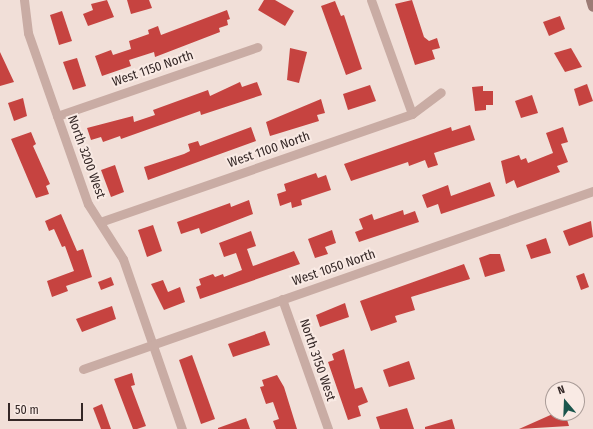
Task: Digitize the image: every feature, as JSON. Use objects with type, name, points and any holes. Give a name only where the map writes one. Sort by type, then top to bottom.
[{"type":"main road","points":[[591,0],[593,7]]},
{"type":"street","name":"North 3200 West","points":[[24,0],[28,32],[88,204],[123,259],[182,429]]},
{"type":"street","points":[[371,0],[412,114]]},
{"type":"street","name":"West 1150 North","points":[[57,116],[257,47]]},
{"type":"street","name":"West 1100 North","points":[[100,222],[412,114],[440,92]]},
{"type":"street","name":"West 1050 North","points":[[83,369],[593,191]]},
{"type":"street","name":"North 3150 West","points":[[282,299],[328,429]]},
{"type":"building","points":[[107,0],[114,17],[88,26],[83,14],[93,10],[91,4]]},
{"type":"building","points":[[127,0],[149,0],[152,8],[131,14]]},
{"type":"building","points":[[264,0],[275,0],[294,11],[285,26],[258,10]]},
{"type":"building","points":[[412,0],[424,37],[429,41],[437,38],[440,48],[432,50],[435,59],[415,65],[395,4]]},
{"type":"building","points":[[335,1],[341,16],[344,15],[362,69],[346,75],[321,6]]},
{"type":"building","points":[[227,10],[230,19],[227,20],[228,25],[219,28],[220,32],[155,57],[154,52],[129,60],[131,66],[102,76],[95,56],[111,50],[113,55],[131,49],[129,41],[149,34],[148,30],[158,26],[161,35]]},
{"type":"building","points":[[62,11],[72,41],[59,45],[50,15]]},
{"type":"building","points":[[560,16],[565,29],[549,36],[543,22]]},
{"type":"building","points":[[290,48],[307,52],[299,83],[287,80]]},
{"type":"building","points":[[571,48],[582,67],[565,72],[554,53]]},
{"type":"building","points":[[0,52],[14,82],[0,86]]},
{"type":"building","points":[[77,58],[86,86],[73,90],[63,62]]},
{"type":"building","points":[[240,82],[242,87],[257,82],[262,95],[201,115],[200,111],[121,139],[120,136],[103,142],[101,137],[91,140],[87,128],[133,116],[134,122],[155,115],[153,110],[208,90],[210,96]]},
{"type":"building","points":[[587,84],[593,101],[579,106],[574,89]]},
{"type":"building","points":[[370,85],[376,101],[348,110],[343,94]]},
{"type":"building","points":[[483,86],[483,91],[493,91],[493,105],[486,105],[486,110],[475,111],[472,87]]},
{"type":"building","points":[[532,95],[538,113],[521,118],[515,101]]},
{"type":"building","points":[[23,98],[27,116],[14,121],[8,103]]},
{"type":"building","points":[[321,99],[325,113],[317,115],[319,121],[270,136],[266,122]]},
{"type":"building","points":[[470,125],[475,140],[434,153],[438,165],[428,168],[425,160],[409,166],[408,162],[351,181],[344,164],[451,127],[452,131]]},
{"type":"building","points":[[251,127],[256,141],[148,180],[144,167],[190,151],[188,144],[198,141],[200,146]]},
{"type":"building","points":[[563,127],[568,142],[561,144],[568,162],[557,166],[560,172],[517,188],[514,180],[506,184],[501,161],[519,155],[521,160],[526,158],[528,163],[553,153],[546,133]]},
{"type":"building","points":[[31,132],[36,144],[33,146],[50,184],[46,186],[49,194],[36,198],[11,139]]},
{"type":"building","points":[[115,165],[124,192],[111,197],[101,170]]},
{"type":"building","points":[[316,173],[318,178],[326,175],[331,190],[301,200],[302,205],[292,208],[291,202],[280,206],[277,194],[286,191],[284,184]]},
{"type":"building","points":[[490,182],[495,196],[441,214],[438,204],[427,208],[422,195],[448,185],[451,196]]},
{"type":"building","points":[[249,200],[253,214],[201,234],[199,228],[181,234],[177,222],[230,203],[231,207]]},
{"type":"building","points":[[403,210],[404,215],[415,211],[419,222],[359,242],[355,232],[363,229],[359,219],[372,214],[374,220]]},
{"type":"building","points":[[61,214],[77,251],[83,249],[92,277],[66,286],[68,291],[52,297],[47,281],[74,271],[65,246],[62,247],[54,229],[49,231],[45,221]]},
{"type":"building","points":[[591,221],[593,237],[569,246],[563,231]]},
{"type":"building","points":[[153,225],[162,251],[147,257],[138,230]]},
{"type":"building","points":[[332,230],[336,243],[325,247],[328,254],[315,258],[308,239]]},
{"type":"building","points":[[251,231],[256,246],[247,249],[253,266],[294,251],[300,264],[200,299],[196,287],[201,285],[199,279],[213,274],[215,277],[223,274],[224,277],[242,270],[236,253],[224,257],[219,243]]},
{"type":"building","points":[[546,238],[551,253],[531,259],[526,245]]},
{"type":"building","points":[[490,254],[500,254],[505,271],[485,277],[479,258]]},
{"type":"building","points":[[464,264],[470,279],[411,297],[415,310],[395,316],[397,322],[371,331],[360,301]]},
{"type":"building","points":[[584,273],[589,287],[581,290],[576,276]]},
{"type":"building","points":[[111,277],[114,285],[101,290],[98,282]]},
{"type":"building","points":[[163,280],[168,292],[180,287],[185,302],[164,310],[151,284]]},
{"type":"building","points":[[345,303],[349,317],[320,327],[316,315]]},
{"type":"building","points":[[112,306],[116,319],[82,332],[76,319]]},
{"type":"building","points":[[265,331],[270,345],[233,357],[228,344]]},
{"type":"building","points":[[344,349],[355,389],[362,387],[368,402],[358,406],[361,416],[348,420],[328,362],[334,360],[332,354]]},
{"type":"building","points":[[192,355],[215,419],[201,424],[179,360]]},
{"type":"building","points":[[409,361],[415,379],[389,387],[383,370]]},
{"type":"building","points":[[132,373],[135,385],[131,386],[146,426],[137,429],[133,429],[114,379]]},
{"type":"building","points":[[277,375],[284,387],[297,429],[276,429],[273,421],[279,419],[273,402],[266,404],[260,387],[264,386],[262,380]]},
{"type":"building","points":[[102,404],[111,429],[101,429],[93,408]]},
{"type":"building","points":[[407,408],[414,429],[380,429],[376,417]]},
{"type":"building","points":[[545,417],[545,421],[567,421],[569,426],[519,429]]},
{"type":"building","points":[[246,418],[250,429],[218,429],[218,428]]},
{"type":"building","points":[[452,419],[455,429],[425,429],[425,427]]}]
